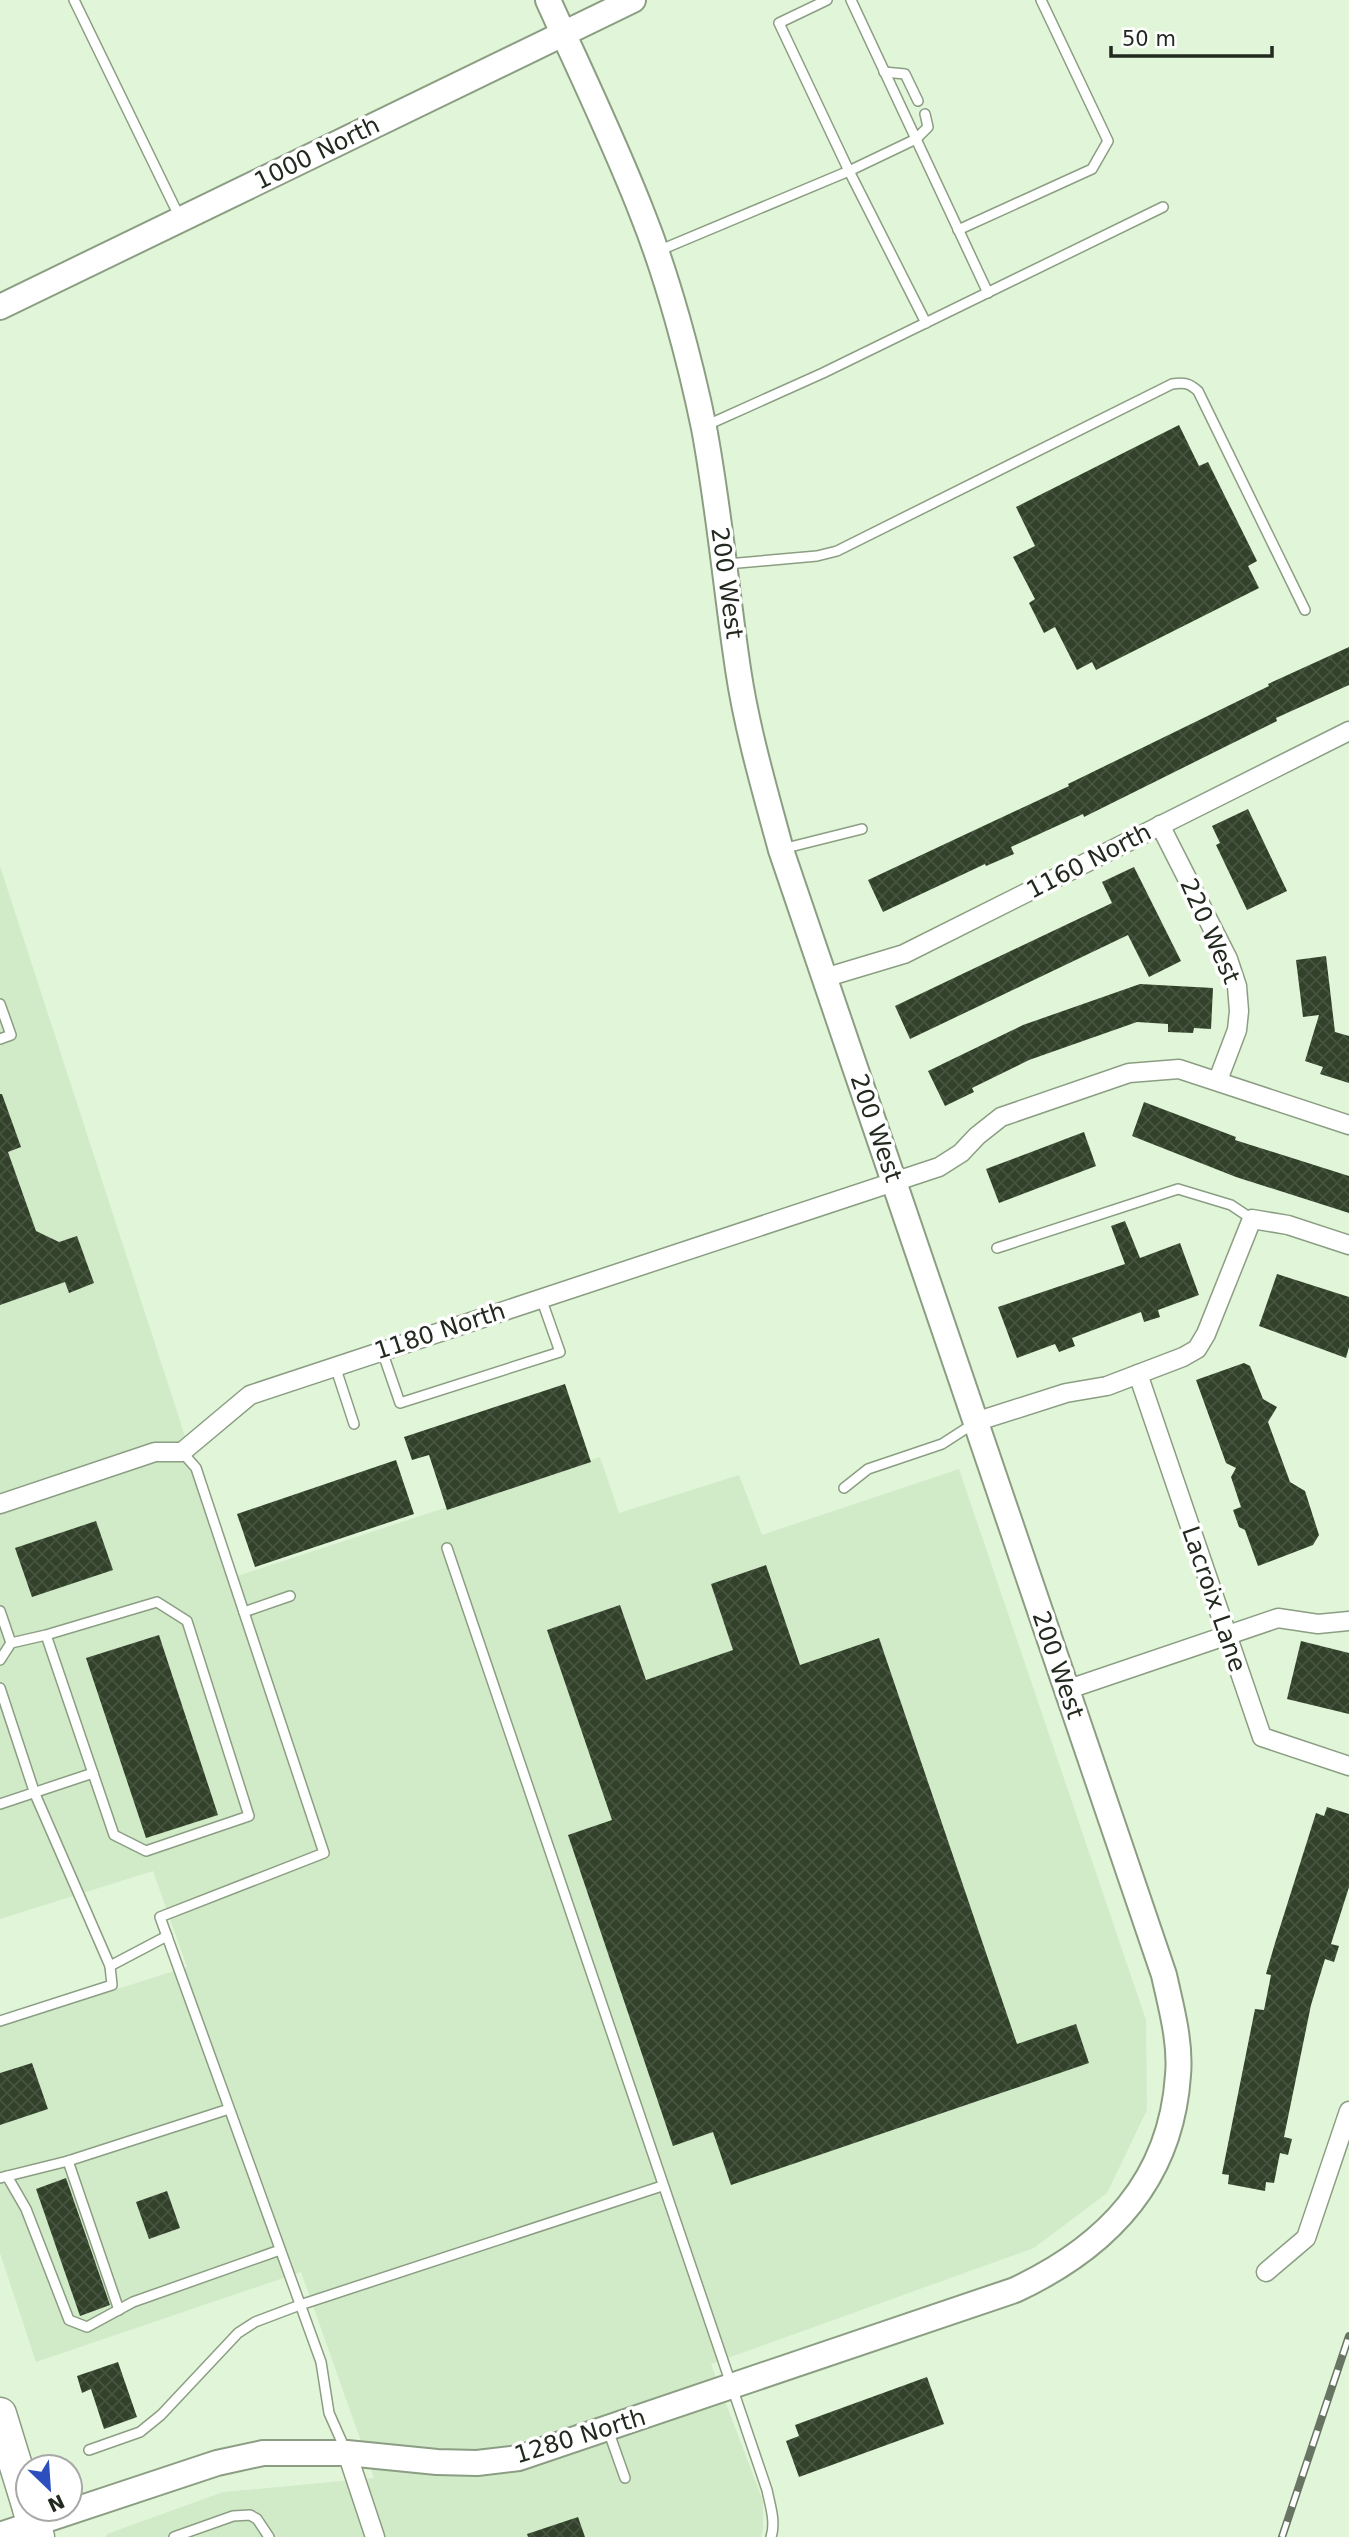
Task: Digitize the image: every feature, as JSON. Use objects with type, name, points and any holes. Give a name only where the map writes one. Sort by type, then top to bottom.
[{"type":"highway","points":[[0,2414],[14,2460]]},
{"type":"street","name":"200 West","points":[[548,0],[642,213],[656,252],[703,426],[726,564],[738,671],[761,777],[781,850],[1164,1975],[1175,2024],[1179,2074],[1170,2128],[1153,2172],[1126,2210]]},
{"type":"street","name":"1000 North","points":[[0,307],[634,0]]},
{"type":"street","name":"1160 North","points":[[824,978],[904,954],[1349,731]]},
{"type":"street","name":"220 West","points":[[1160,825],[1228,959],[1237,986],[1237,1030],[1219,1080]]},
{"type":"street","name":"1180 North","points":[[182,1452],[250,1395],[939,1167],[961,1153],[1001,1117],[1129,1073],[1179,1069],[1349,1125]]},
{"type":"street","points":[[975,1422],[1066,1393],[1107,1386],[1197,1349],[1206,1335],[1252,1219],[1288,1225],[1349,1245]]},
{"type":"street","name":"Lacroix Lane","points":[[1138,1374],[1262,1737],[1349,1766]]},
{"type":"street","points":[[0,1504],[155,1452],[182,1452]]},
{"type":"street","points":[[1066,1689],[1278,1618],[1318,1624],[1349,1620]]},
{"type":"street","points":[[1266,2272],[1306,2238],[1349,2111]]},
{"type":"street","name":"1280 North","points":[[84,2503],[217,2463],[263,2453],[347,2453],[477,2463],[519,2458],[1016,2290],[1051,2274],[1087,2249],[1126,2210]]},
{"type":"street","points":[[347,2453],[375,2537]]},
{"type":"street","name":"1280 North","points":[[0,2535],[24,2523]]},
{"type":"lane","points":[[75,0],[180,220]]},
{"type":"lane","points":[[827,0],[779,23],[849,171],[926,323]]},
{"type":"lane","points":[[850,0],[988,293]]},
{"type":"lane","points":[[958,230],[1091,169],[1108,141],[1041,0]]},
{"type":"lane","points":[[884,72],[905,74],[918,101]]},
{"type":"lane","points":[[656,252],[849,171],[915,139],[928,127],[925,114]]},
{"type":"lane","points":[[703,426],[823,373],[1163,207]]},
{"type":"lane","points":[[726,564],[817,555],[846,548],[1172,384],[1182,382],[1190,384],[1198,391],[1306,610]]},
{"type":"lane","points":[[781,850],[862,829]]},
{"type":"lane","points":[[0,1004],[11,1035],[0,1039]]},
{"type":"lane","points":[[998,1248],[1178,1189],[1231,1205],[1252,1219]]},
{"type":"lane","points":[[382,1351],[400,1403],[560,1352],[541,1298]]},
{"type":"lane","points":[[335,1366],[354,1424]]},
{"type":"lane","points":[[845,1488],[868,1469],[942,1444],[975,1422]]},
{"type":"lane","points":[[182,1452],[196,1468],[324,1853],[160,1917],[321,2362],[329,2413],[347,2453]]},
{"type":"lane","points":[[447,1548],[766,2490],[772,2511],[771,2537]]},
{"type":"lane","points":[[244,1612],[290,1596]]},
{"type":"lane","points":[[0,1660],[11,1643],[157,1602],[187,1621],[249,1816],[146,1851],[114,1835],[46,1635]]},
{"type":"lane","points":[[0,1611],[11,1643]]},
{"type":"lane","points":[[0,1688],[35,1794],[110,1966],[113,1985],[0,2021]]},
{"type":"lane","points":[[0,1804],[93,1773]]},
{"type":"lane","points":[[110,1966],[167,1936]]},
{"type":"lane","points":[[229,2109],[68,2161],[3,2177],[26,2210],[69,2320],[87,2327],[133,2302],[280,2250]]},
{"type":"lane","points":[[68,2161],[119,2310]]},
{"type":"lane","points":[[89,2450],[140,2432],[161,2416],[239,2333],[255,2322],[662,2186]]},
{"type":"lane","points":[[608,2429],[625,2478]]},
{"type":"lane","points":[[174,2537],[242,2514],[257,2519],[269,2537]]},
{"type":"shaded area","points":[[0,866],[231,1578],[600,1457],[619,1513],[739,1475],[762,1535],[959,1469],[1146,2020],[1147,2110],[1107,2193],[1034,2248],[711,2364],[763,2501],[761,2537],[106,2537],[107,2534],[223,2492],[374,2478],[301,2272],[36,2362],[0,2253],[0,2026],[187,1967],[153,1871],[0,1919]]},
{"type":"building","points":[[1179,425],[1199,466],[1208,462],[1257,561],[1248,566],[1259,588],[1096,670],[1092,662],[1077,670],[1055,627],[1044,633],[1029,603],[1035,599],[1013,557],[1035,546],[1016,507]]},
{"type":"building","points":[[1349,647],[1349,685],[1276,718],[1277,721],[1084,817],[1083,814],[1011,847],[1014,854],[986,866],[985,864],[883,912],[868,880],[1069,786],[1068,784],[1269,686],[1268,684]]},
{"type":"building","points":[[1248,809],[1287,891],[1247,910],[1216,845],[1220,843],[1212,826]]},
{"type":"building","points":[[1134,867],[1181,961],[1149,977],[1128,935],[910,1039],[895,1006],[1112,903],[1102,882]]},
{"type":"building","points":[[1326,956],[1335,1032],[1349,1036],[1349,1083],[1320,1074],[1323,1067],[1305,1061],[1319,1015],[1303,1017],[1296,960]]},
{"type":"building","points":[[1140,984],[1213,988],[1211,1029],[1194,1028],[1193,1033],[1168,1032],[1168,1024],[1137,1022],[1029,1060],[972,1088],[974,1092],[945,1106],[928,1071],[1023,1025]]},
{"type":"building","points":[[0,1094],[21,1147],[8,1152],[36,1231],[59,1242],[77,1236],[94,1283],[69,1293],[65,1282],[0,1305]]},
{"type":"building","points":[[1144,1102],[1236,1137],[1235,1140],[1349,1176],[1349,1213],[1236,1177],[1132,1136]]},
{"type":"building","points":[[1084,1132],[1096,1166],[999,1203],[986,1169]]},
{"type":"building","points":[[1125,1221],[1140,1258],[1180,1243],[1199,1295],[1158,1310],[1160,1317],[1144,1322],[1141,1312],[1072,1338],[1075,1346],[1059,1352],[1055,1344],[1017,1358],[998,1307],[1125,1264],[1111,1226]]},
{"type":"building","points":[[1277,1274],[1349,1297],[1349,1347],[1346,1358],[1259,1326]]},
{"type":"building","points":[[1244,1363],[1250,1366],[1263,1399],[1277,1407],[1268,1422],[1290,1482],[1305,1491],[1319,1535],[1313,1545],[1258,1566],[1245,1530],[1239,1527],[1233,1510],[1241,1507],[1231,1477],[1236,1468],[1226,1463],[1196,1380]]},
{"type":"building","points":[[565,1384],[591,1462],[447,1510],[429,1455],[412,1460],[404,1437]]},
{"type":"building","points":[[396,1460],[414,1514],[255,1567],[237,1514]]},
{"type":"building","points":[[96,1521],[113,1570],[32,1597],[15,1548]]},
{"type":"building","points":[[766,1565],[800,1665],[879,1638],[1017,2044],[1076,2024],[1089,2063],[731,2185],[713,2132],[673,2146],[568,1835],[612,1820],[547,1630],[620,1605],[646,1680],[733,1650],[711,1584]]},
{"type":"building","points":[[159,1635],[218,1815],[146,1838],[86,1658]]},
{"type":"building","points":[[1301,1641],[1349,1653],[1349,1714],[1287,1699]]},
{"type":"building","points":[[1327,1807],[1349,1814],[1349,1887],[1331,1944],[1339,1946],[1334,1962],[1325,1959],[1311,2005],[1284,2137],[1292,2139],[1288,2155],[1280,2153],[1274,2183],[1266,2182],[1265,2191],[1228,2184],[1229,2175],[1222,2174],[1255,2009],[1264,2010],[1271,1975],[1266,1974],[1275,1943],[1316,1813],[1324,1816]]},
{"type":"building","points":[[32,2063],[48,2109],[0,2125],[0,2073]]},
{"type":"building","points":[[66,2178],[110,2305],[80,2316],[36,2189]]},
{"type":"building","points":[[167,2191],[180,2228],[149,2239],[136,2202]]},
{"type":"building","points":[[118,2362],[137,2417],[104,2429],[91,2389],[82,2393],[77,2376]]},
{"type":"building","points":[[927,2377],[944,2424],[799,2477],[786,2441],[799,2436],[795,2425]]},
{"type":"building","points":[[578,2517],[585,2537],[528,2537],[527,2534]]},
{"type":"railway","points":[[1282,2537],[1349,2336]]}]
